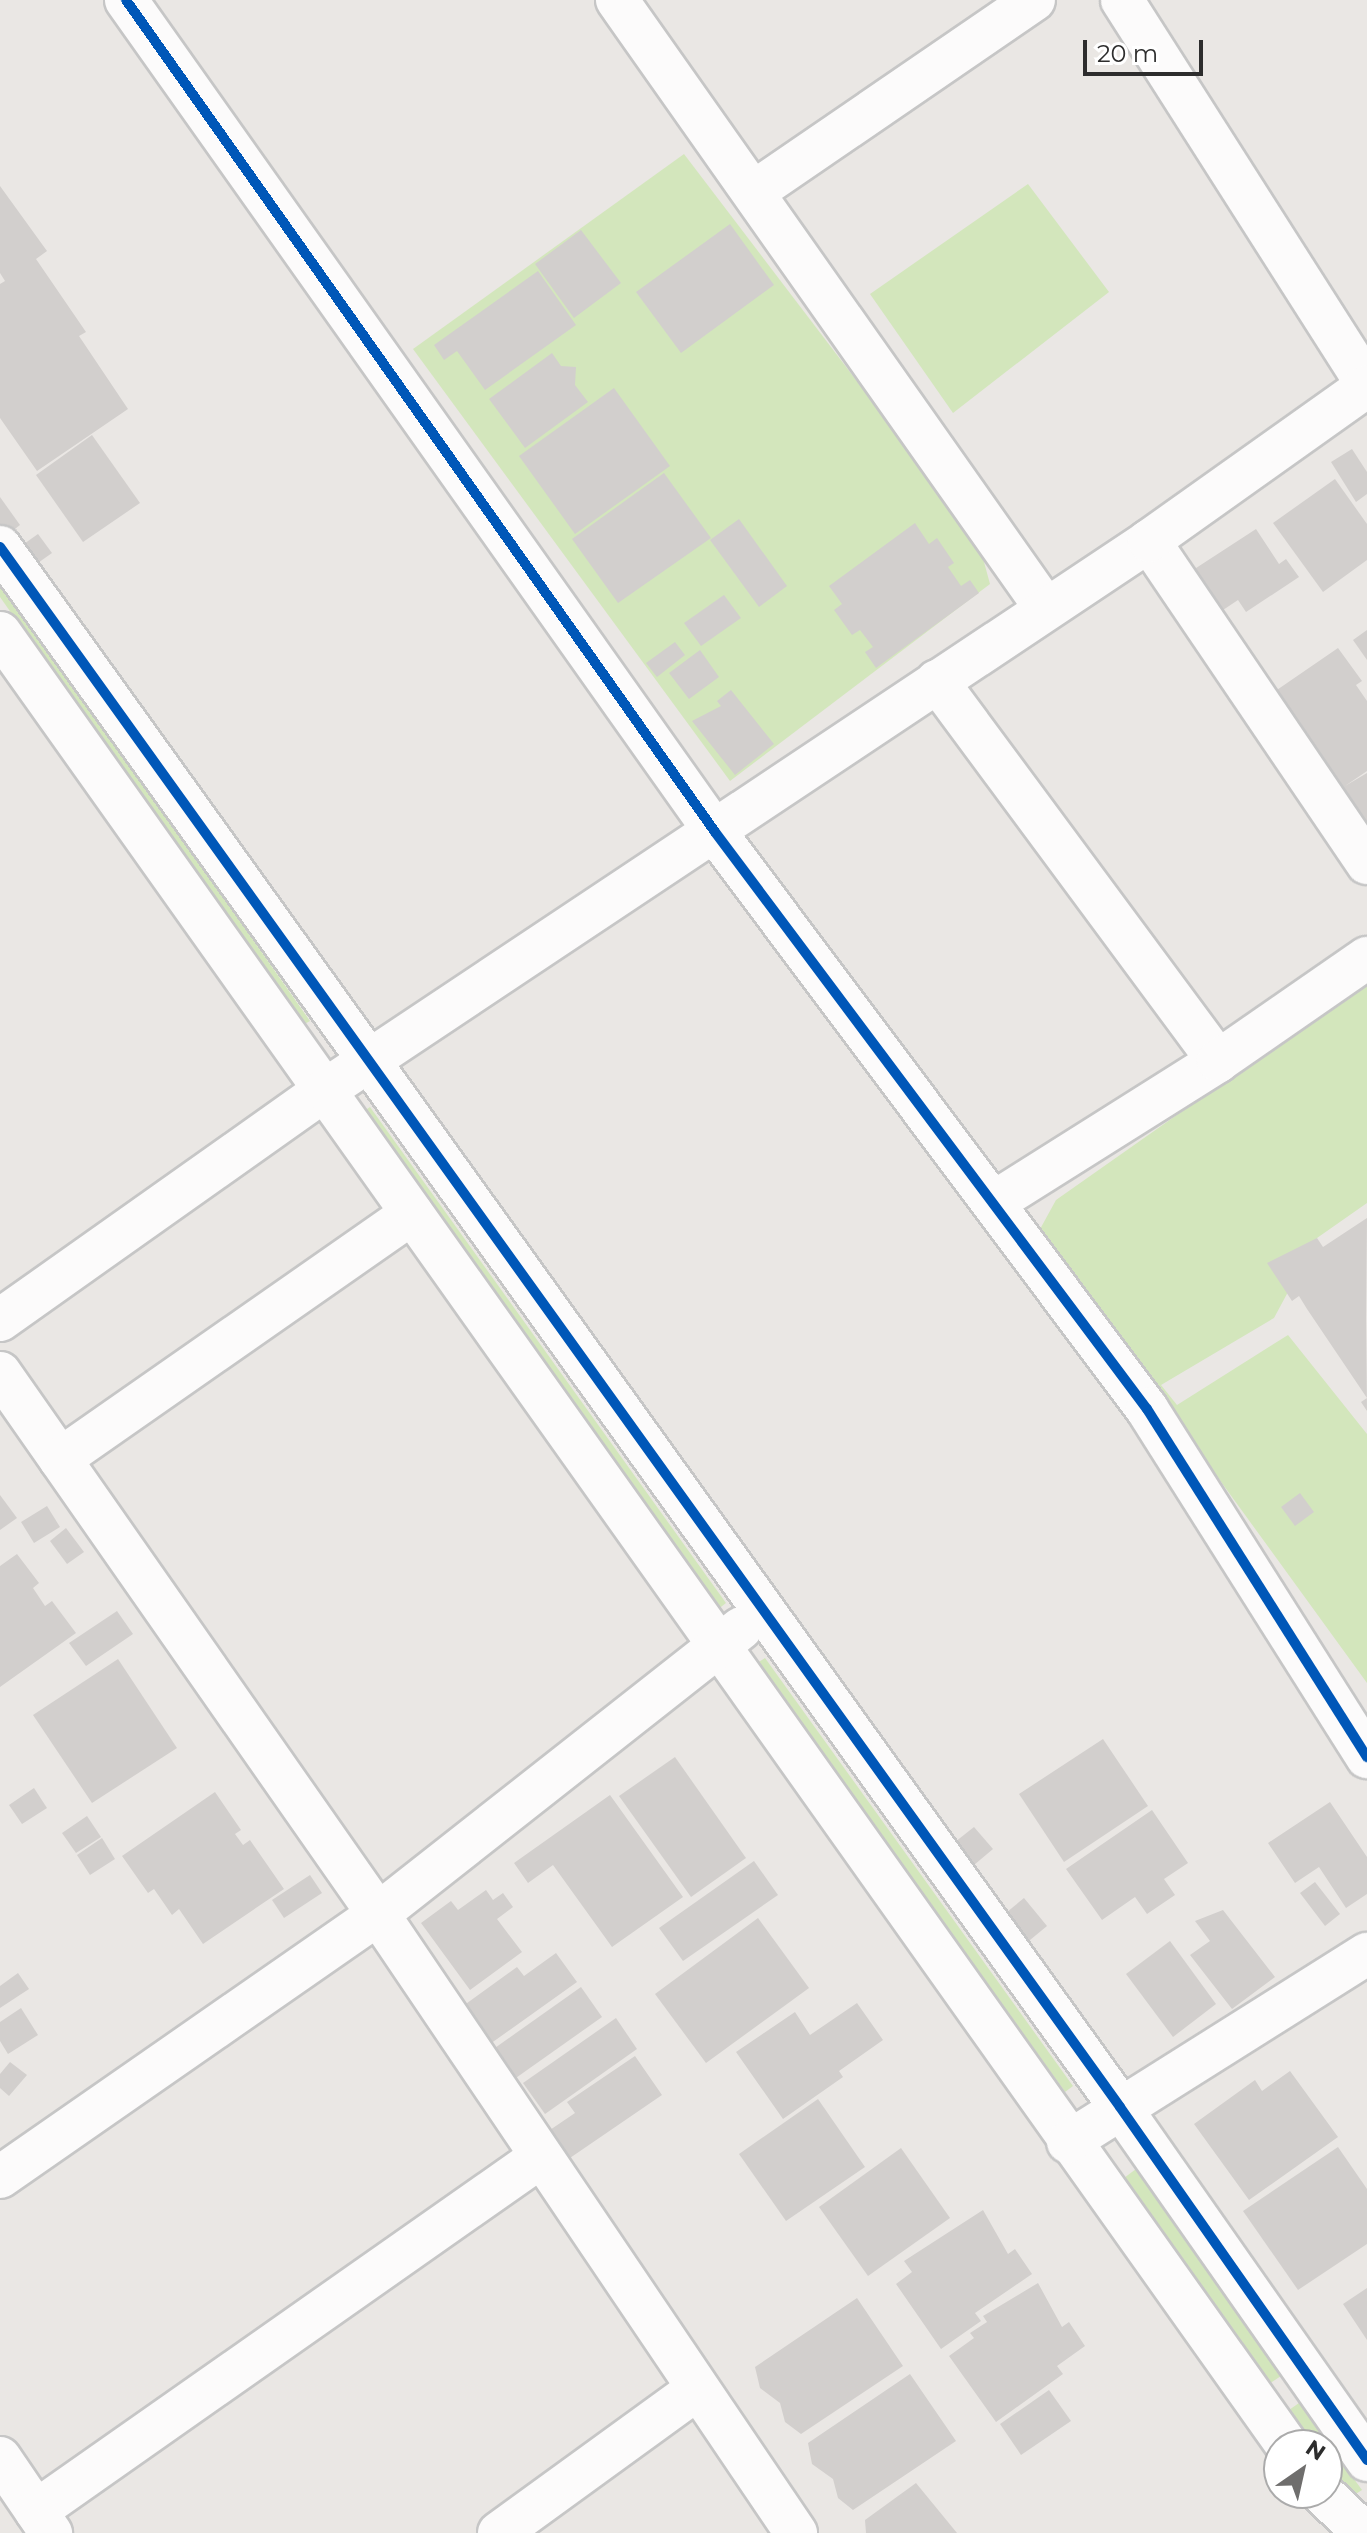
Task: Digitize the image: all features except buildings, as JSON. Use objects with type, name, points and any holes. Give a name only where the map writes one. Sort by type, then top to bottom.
[{"type":"street","points":[[126,0],[715,832],[996,1201],[1147,1409],[1367,1757]]},
{"type":"street","points":[[617,0],[755,191],[1044,606]]},
{"type":"street","points":[[755,191],[1034,0]]},
{"type":"street","points":[[0,1320],[325,1090],[715,832],[1044,606],[1149,541],[1367,385],[1122,0]]},
{"type":"street","points":[[1149,541],[1367,863]]},
{"type":"street","points":[[0,547],[762,1613],[1120,2107],[1305,2377],[1367,2460]]},
{"type":"street","points":[[0,633],[1068,2142],[1275,2429]]},
{"type":"street","points":[[937,681],[1218,1061]]},
{"type":"street","points":[[996,1201],[1218,1061],[1367,958]]},
{"type":"street","points":[[60,1459],[412,1213]]},
{"type":"street","points":[[0,1373],[378,1914],[539,2158],[796,2533]]},
{"type":"street","points":[[0,2177],[378,1914],[762,1613]]},
{"type":"street","points":[[1068,2142],[1367,1954]]},
{"type":"street","points":[[0,2458],[43,2522],[539,2158]]},
{"type":"street","points":[[1260,2408],[1305,2377]]},
{"type":"street","points":[[499,2533],[696,2390]]},
{"type":"street","points":[[1339,2509],[1364,2533]]},
{"type":"green space","points":[[684,154],[978,540],[990,584],[730,781],[413,349]]},
{"type":"green space","points":[[1028,184],[1109,292],[953,413],[870,294]]},
{"type":"green space","points":[[0,579],[310,1021],[301,1026],[0,597]]},
{"type":"green space","points":[[1367,981],[1367,1203],[1317,1238],[1274,1318],[1161,1385],[1177,1405],[1288,1335],[1367,1434],[1367,1683],[1039,1231],[1056,1200]]},
{"type":"green space","points":[[370,1107],[726,1603],[717,1610],[361,1113]]},
{"type":"green space","points":[[765,1658],[1073,2086],[1065,2092],[757,1663]]},
{"type":"green space","points":[[1136,2169],[1281,2376],[1269,2384],[1124,2178]]},
{"type":"green space","points":[[1299,2403],[1318,2429],[1303,2429],[1289,2410]]},
{"type":"green space","points":[[1343,2464],[1362,2490],[1351,2497],[1343,2486]]},
{"type":"cycle path","points":[[126,0],[715,832],[1147,1409],[1367,1757]]},
{"type":"cycle path","points":[[0,547],[1120,2107],[1367,2460]]}]
